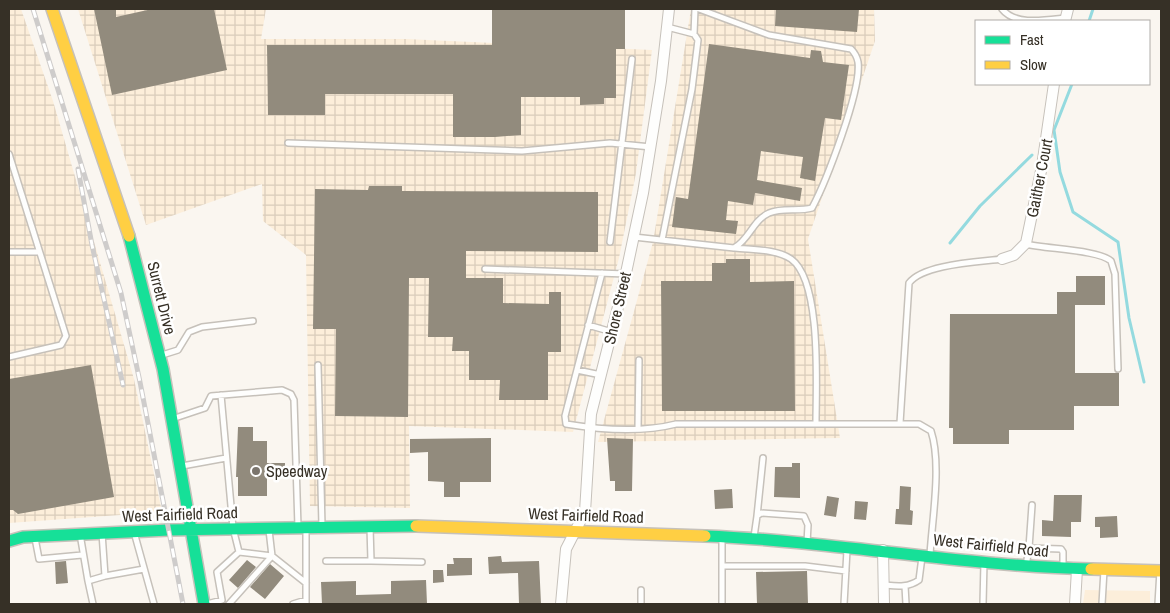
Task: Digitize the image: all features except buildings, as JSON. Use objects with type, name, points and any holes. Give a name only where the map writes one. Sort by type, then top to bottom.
[{"type":"main road","name":"Surrett Drive","points":[[52,9],[114,186],[145,293],[159,356],[205,604]]},
{"type":"main road","name":"West Fairfield Road","points":[[9,540],[134,531],[322,526],[576,530],[754,538],[847,546],[1026,566],[1161,571]]},
{"type":"street","name":"Shore Street","points":[[560,604],[566,549],[585,512],[590,428],[626,274],[651,148],[669,9]]},
{"type":"street","name":"Gaither Court","points":[[1026,244],[1042,166],[1054,85]]},
{"type":"street","points":[[1002,259],[1014,255],[1026,244]]},
{"type":"street","points":[[882,550],[884,604]]},
{"type":"street","points":[[1075,604],[1077,569]]},
{"type":"lane","points":[[662,240],[692,89],[698,40],[694,34],[695,9]]},
{"type":"lane","points":[[699,9],[769,36],[851,49],[858,64],[855,86],[832,167],[812,208],[770,213],[754,226],[742,244],[734,248]]},
{"type":"lane","points":[[1002,9],[1007,16],[1023,19],[1044,20],[1066,16]]},
{"type":"lane","points":[[667,27],[694,34]]},
{"type":"lane","points":[[610,242],[632,59]]},
{"type":"lane","points":[[288,143],[522,151],[610,143],[651,148]]},
{"type":"lane","points":[[9,154],[66,336],[61,344],[9,357]]},
{"type":"lane","points":[[634,237],[768,252],[791,259],[799,267],[809,286],[815,341],[816,423]]},
{"type":"lane","points":[[1026,244],[1044,249],[1099,254],[1111,261],[1116,274],[1118,369]]},
{"type":"lane","points":[[9,252],[39,252]]},
{"type":"lane","points":[[900,423],[909,283],[914,276],[927,270],[1002,259]]},
{"type":"lane","points":[[485,269],[626,274]]},
{"type":"lane","points":[[602,273],[565,416],[566,424],[590,428],[653,430],[676,424],[900,423],[919,424],[931,431],[935,442],[936,459],[926,555],[919,580],[905,586],[884,585]]},
{"type":"lane","points":[[159,356],[178,350],[190,332],[202,327],[253,321]]},
{"type":"lane","points":[[588,326],[612,332]]},
{"type":"lane","points":[[638,430],[639,360]]},
{"type":"lane","points":[[318,365],[322,526]]},
{"type":"lane","points":[[576,370],[601,375]]},
{"type":"lane","points":[[171,419],[204,408],[211,396],[282,390],[290,394],[294,400],[306,602],[293,604]]},
{"type":"lane","points":[[221,395],[233,528],[238,552]]},
{"type":"lane","points":[[180,467],[226,458]]},
{"type":"lane","points":[[754,538],[763,458]]},
{"type":"lane","points":[[1026,566],[1032,504]]},
{"type":"lane","points":[[757,516],[761,513],[804,516],[808,525],[807,542]]},
{"type":"lane","points":[[370,526],[371,561]]},
{"type":"lane","points":[[229,604],[272,556],[268,528]]},
{"type":"lane","points":[[134,531],[154,604]]},
{"type":"lane","points":[[102,533],[105,576]]},
{"type":"lane","points":[[80,534],[82,555],[93,604]]},
{"type":"lane","points":[[722,536],[722,604]]},
{"type":"lane","points":[[34,537],[39,559],[82,555]]},
{"type":"lane","points":[[844,604],[847,546]]},
{"type":"lane","points":[[1029,548],[1060,549],[1063,552],[1063,568]]},
{"type":"lane","points":[[238,552],[272,556],[306,583]]},
{"type":"lane","points":[[205,604],[224,602],[217,572],[238,552]]},
{"type":"lane","points":[[326,561],[422,562]]},
{"type":"lane","points":[[983,604],[984,562]]},
{"type":"lane","points":[[722,566],[804,566],[846,571]]},
{"type":"lane","points":[[88,580],[144,569]]},
{"type":"lane","points":[[1102,604],[1104,570]]},
{"type":"lane","points":[[1158,604],[1161,571]]},
{"type":"lane","points":[[905,586],[906,604]]},
{"type":"lane","points":[[641,590],[641,604]]},
{"type":"shaded area","points":[[9,9],[21,9],[53,101],[134,379],[162,512],[9,523]]},
{"type":"shaded area","points":[[78,9],[266,9],[261,39],[406,39],[652,50],[636,173],[619,258],[573,432],[409,426],[410,508],[310,506],[306,255],[263,221],[262,184],[146,225]]},
{"type":"shaded area","points":[[691,9],[874,9],[875,41],[808,239],[840,438],[598,442],[653,242]]},
{"type":"shaded area","points":[[1085,590],[1150,591],[1150,604],[1083,604]]},
{"type":"waterway","points":[[1089,20],[1093,9]]},
{"type":"waterway","points":[[1054,130],[1072,85]]},
{"type":"waterway","points":[[1054,130],[1060,172],[1073,212],[1118,242],[1129,318],[1144,382]]},
{"type":"waterway","points":[[950,243],[980,206],[1032,155]]},
{"type":"railway","points":[[33,9],[121,293],[183,604]]},
{"type":"railway","points":[[78,169],[92,245],[123,385]]},
{"type":"traffic: fast","points":[[129,236],[163,369],[204,604]]},
{"type":"traffic: fast","points":[[9,541],[23,537],[169,530],[416,526]]},
{"type":"traffic: fast","points":[[705,536],[802,543],[946,559],[1091,569]]},
{"type":"traffic: slow","points":[[52,9],[129,236]]},
{"type":"traffic: slow","points":[[416,526],[705,536]]},
{"type":"traffic: slow","points":[[1091,569],[1161,571]]},
{"type":"place","name":"Speedway","points":[[256,471]]}]
